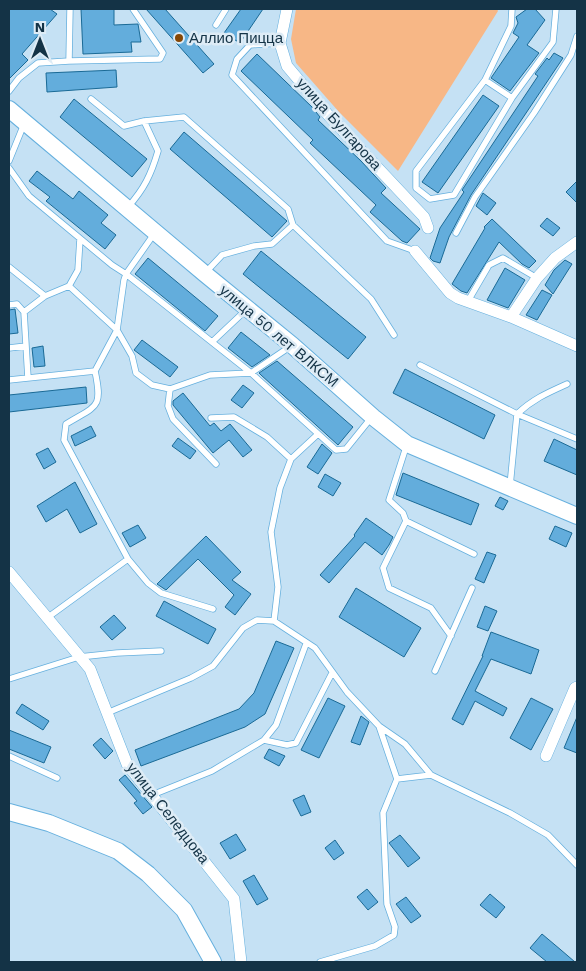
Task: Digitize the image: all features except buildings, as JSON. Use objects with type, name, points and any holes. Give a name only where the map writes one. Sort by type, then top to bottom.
[{"type":"street","name":"улица Булгарова","points":[[286,9],[280,43],[287,66],[329,116],[424,217],[428,228]]},
{"type":"street","name":"улица 50 лет ВЛКСМ","points":[[9,109],[292,345],[373,417],[407,444],[577,516]]},
{"type":"street","points":[[512,317],[537,278],[555,258],[577,242]]},
{"type":"street","points":[[415,251],[450,293],[458,298],[512,317],[577,346]]},
{"type":"street","name":"улица Селедцова","points":[[9,572],[90,669],[127,764],[234,898],[241,962]]},
{"type":"street","points":[[546,756],[577,687]]},
{"type":"street","points":[[9,812],[49,823],[118,851],[148,874],[184,910],[213,962]]},
{"type":"lane","points":[[69,61],[70,9]]},
{"type":"lane","points":[[9,91],[19,78],[38,64],[69,61],[160,59],[163,53],[133,9]]},
{"type":"lane","points":[[216,25],[226,9]]},
{"type":"lane","points":[[512,9],[511,26],[485,80],[416,171],[416,188],[430,199],[454,195],[512,98],[553,42],[556,9]]},
{"type":"lane","points":[[456,232],[475,197],[571,56],[577,36]]},
{"type":"lane","points":[[280,43],[250,45],[237,59],[232,76],[387,241],[415,251]]},
{"type":"lane","points":[[485,80],[512,98]]},
{"type":"lane","points":[[91,99],[124,126],[144,121],[184,117],[288,210],[293,225],[371,299],[394,335]]},
{"type":"lane","points":[[128,208],[142,191],[152,171],[158,151],[144,121]]},
{"type":"lane","points":[[9,161],[25,123]]},
{"type":"lane","points":[[9,168],[29,196],[112,265],[252,373],[336,450],[346,449],[373,417]]},
{"type":"lane","points":[[205,274],[222,255],[254,246],[272,244],[293,225]]},
{"type":"lane","points":[[155,232],[126,274],[117,330],[95,371],[99,394],[98,401],[92,408],[66,424],[64,440],[128,559],[148,583],[161,593],[213,608]]},
{"type":"lane","points":[[24,312],[45,296],[69,286],[78,270],[80,239]]},
{"type":"lane","points":[[468,301],[489,265],[503,258],[537,278]]},
{"type":"lane","points":[[9,267],[45,296]]},
{"type":"lane","points":[[69,286],[117,330],[132,356],[136,373],[152,385],[170,389],[210,375],[252,373],[292,345]]},
{"type":"lane","points":[[9,305],[17,304],[24,312],[28,378]]},
{"type":"lane","points":[[212,342],[248,308]]},
{"type":"lane","points":[[9,348],[26,346]]},
{"type":"lane","points":[[420,365],[516,414],[577,439]]},
{"type":"lane","points":[[9,380],[95,371]]},
{"type":"lane","points":[[510,488],[516,414],[530,401],[567,384]]},
{"type":"lane","points":[[170,389],[168,406],[173,419],[216,464]]},
{"type":"lane","points":[[211,418],[234,417],[267,437],[291,459]]},
{"type":"lane","points":[[274,621],[278,587],[272,532],[280,488],[291,459],[318,434]]},
{"type":"lane","points":[[407,444],[388,500],[403,513],[406,522],[383,568],[389,588],[432,608],[451,636]]},
{"type":"lane","points":[[406,522],[474,554]]},
{"type":"lane","points":[[47,618],[128,559]]},
{"type":"lane","points":[[435,671],[472,588]]},
{"type":"lane","points":[[106,713],[191,678],[213,666],[242,628],[258,620],[274,621],[306,644],[315,648],[347,692],[379,726],[405,744],[432,774],[510,813],[548,835],[577,865]]},
{"type":"lane","points":[[152,795],[212,771],[264,740],[276,725],[306,644]]},
{"type":"lane","points":[[9,679],[80,657],[161,651]]},
{"type":"lane","points":[[264,740],[287,745],[296,743],[332,673]]},
{"type":"lane","points":[[320,962],[374,946],[394,935],[396,928],[387,904],[383,813],[397,779],[379,726]]},
{"type":"lane","points":[[9,756],[57,778]]},
{"type":"lane","points":[[397,779],[432,774]]},
{"type":"shaded area","points":[[296,9],[497,9],[498,11],[398,171],[339,112],[296,63],[291,39]]},
{"type":"place","name":"Аллио Пицца","points":[[179,38]]}]
